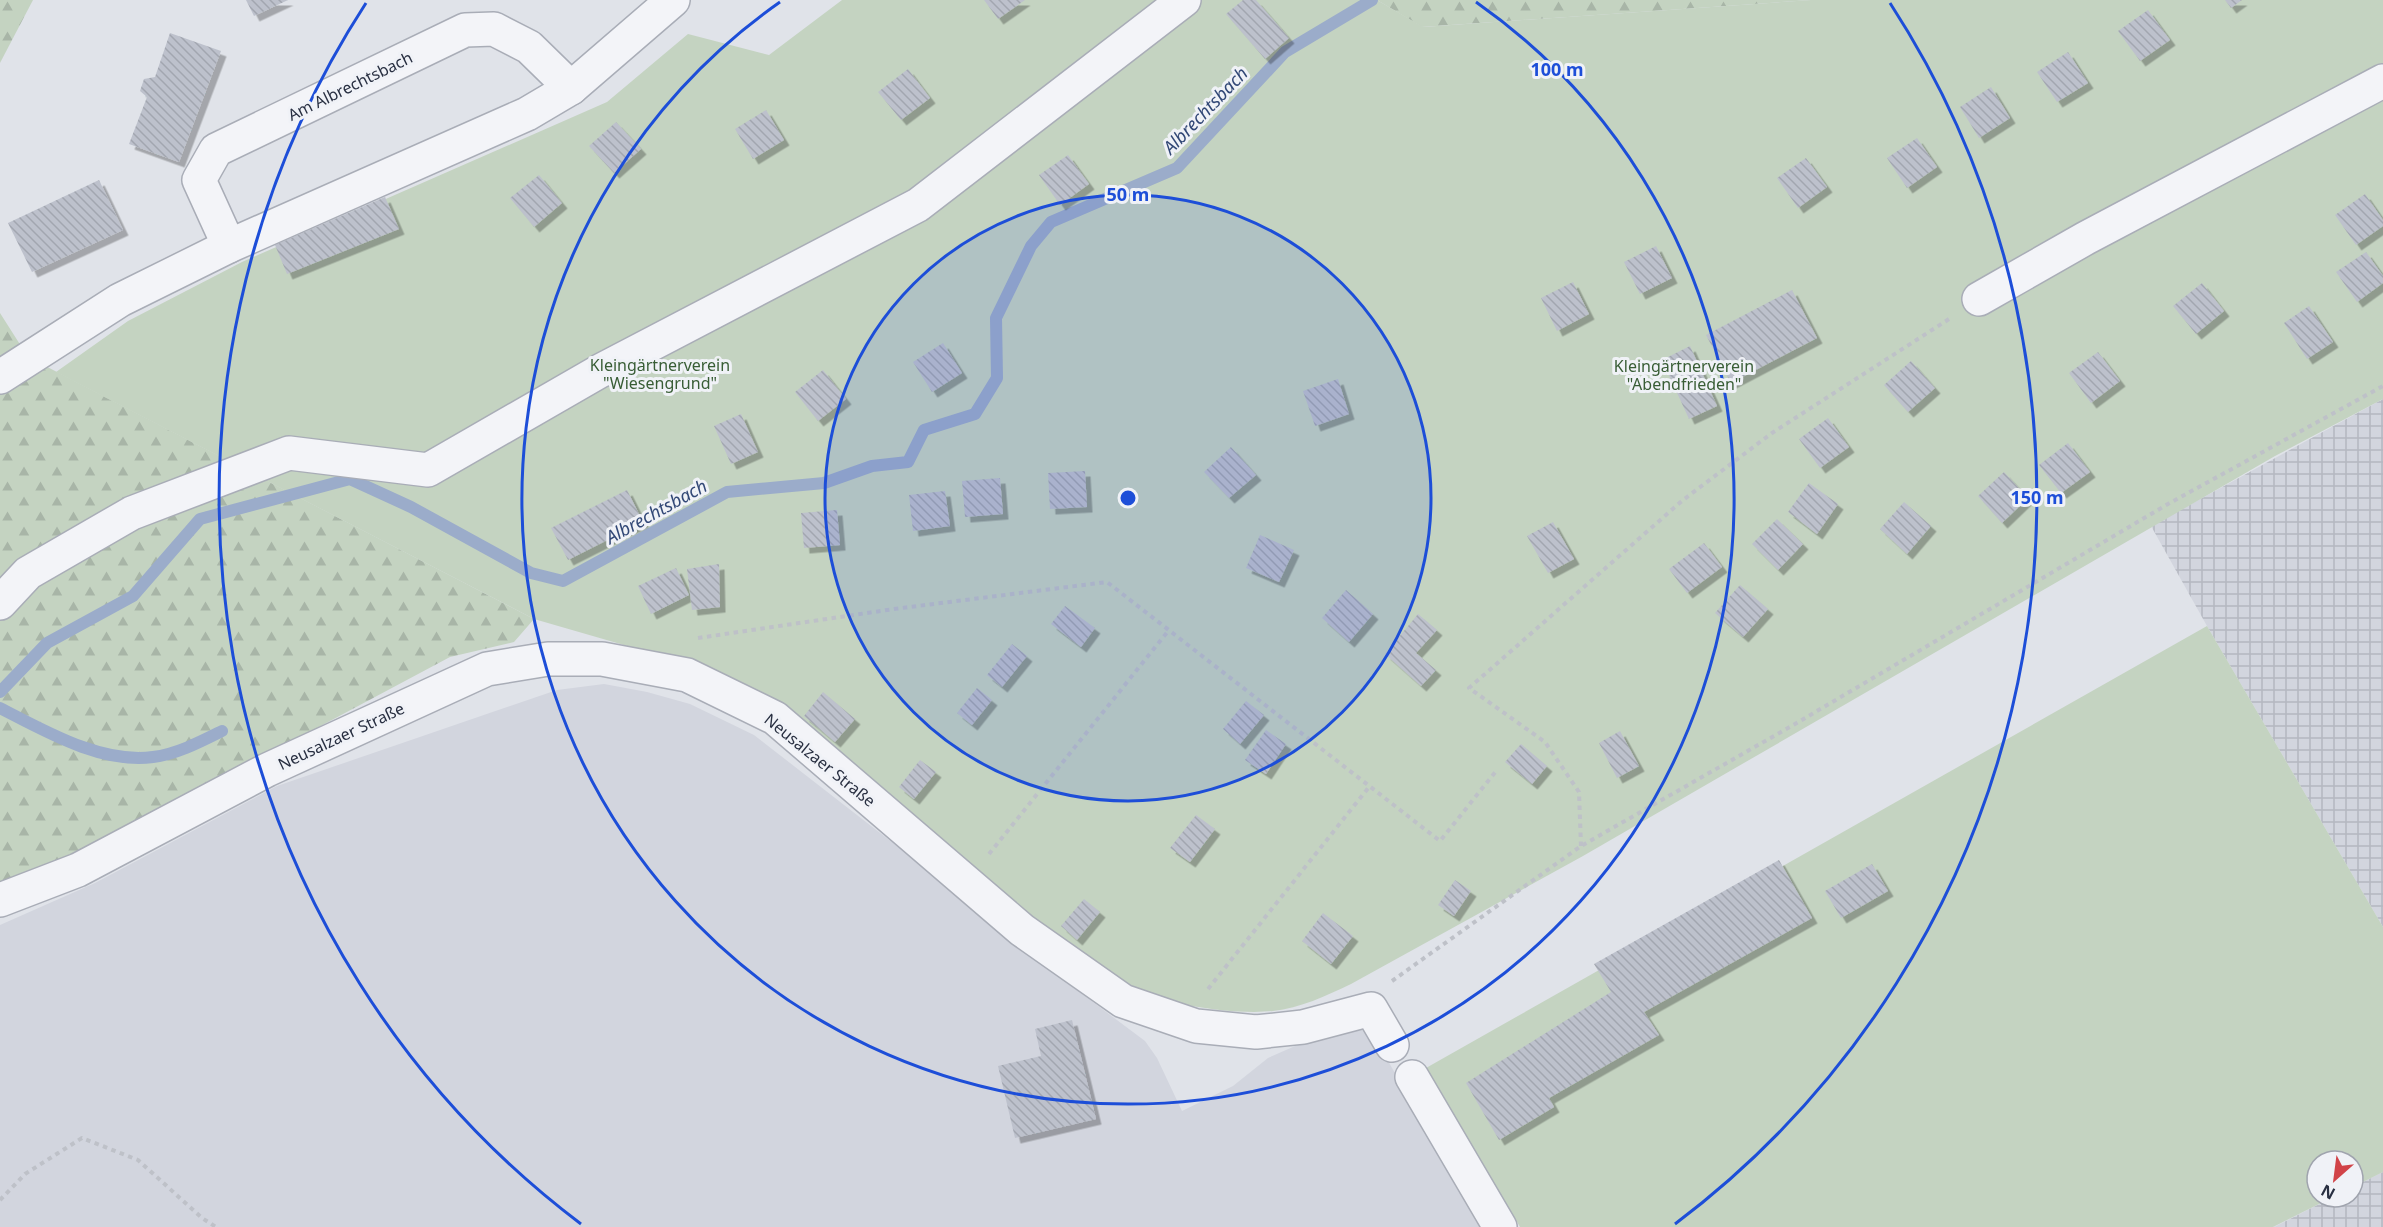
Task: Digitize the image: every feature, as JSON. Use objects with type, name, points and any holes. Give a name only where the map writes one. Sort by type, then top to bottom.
[{"type":"street","points":[[0,377],[120,300],[229,246],[527,114],[571,88],[673,0]]},
{"type":"street","points":[[0,603],[28,573],[132,513],[289,453],[428,470],[600,371],[918,205],[1184,0]]},
{"type":"street","name":"Am Albrechtsbach","points":[[229,246],[199,180],[216,150],[465,30],[494,29],[529,47],[571,88]]},
{"type":"street","points":[[1979,299],[2086,238],[2383,81]]},
{"type":"street","name":"Neusalzaer Straße","points":[[0,900],[78,870],[267,770],[488,669],[548,659],[602,659],[687,675],[775,718],[1022,930],[1123,1001],[1196,1026],[1256,1032],[1303,1027],[1371,1009]]},
{"type":"street","points":[[1371,1009],[1392,1045]]},
{"type":"street","points":[[1412,1077],[1500,1227]]},
{"type":"path","points":[[1581,846],[1579,792],[1545,742],[1469,688],[1683,500],[1772,433],[1979,299]]},
{"type":"path","points":[[1371,1009],[1394,978],[1581,846],[1795,724],[2168,504],[2383,386]]},
{"type":"path","points":[[691,639],[894,609],[1107,582],[1440,841],[1497,770]]},
{"type":"path","points":[[966,882],[1169,630]]},
{"type":"path","points":[[1181,1022],[1369,787]]},
{"type":"path","points":[[0,1200],[25,1174],[82,1138],[138,1160],[202,1218],[216,1227]]},
{"type":"shaded area","points":[[2383,399],[2383,927],[2151,526]]},
{"type":"shaded area","points":[[604,684],[647,692],[690,704],[754,735],[920,864],[986,922],[1145,1041],[1157,1058],[1182,1111],[1233,1086],[1268,1058],[1302,1043],[1359,1027],[1377,1042],[1484,1227],[0,1227],[0,925],[95,883],[277,786],[557,690]]},
{"type":"shaded area","points":[[2383,1172],[2383,1227],[2274,1227],[2309,1209],[2365,1209],[2365,1181]]},
{"type":"green space","points":[[0,0],[33,0],[0,63]]},
{"type":"green space","points":[[842,0],[1377,0],[1423,27],[1811,0],[2383,0],[2383,399],[2275,456],[1583,856],[1351,984],[1303,1004],[1273,1011],[1220,1010],[1180,1004],[1123,983],[1072,950],[693,665],[534,619],[56,372],[128,321],[242,262],[607,102],[688,34],[769,55]]},
{"type":"green space","points":[[1377,0],[1811,0],[1422,27]]},
{"type":"green space","points":[[0,313],[28,357],[534,619],[514,642],[450,657],[75,857],[0,886]]},
{"type":"green space","points":[[2207,626],[2383,927],[2383,1172],[2365,1181],[2365,1149],[2305,1149],[2305,1209],[2309,1209],[2273,1227],[1520,1227],[1426,1068]]},
{"type":"building","points":[[246,0],[288,0],[254,16]]},
{"type":"building","points":[[984,0],[1025,0],[998,19]]},
{"type":"building","points":[[1243,0],[1256,0],[1289,38],[1265,59],[1226,14]]},
{"type":"building","points":[[2225,0],[2242,0],[2231,8]]},
{"type":"building","points":[[2148,10],[2170,40],[2140,61],[2118,31]]},
{"type":"building","points":[[170,33],[221,51],[179,162],[129,144],[147,97],[140,91],[144,79],[155,77]]},
{"type":"building","points":[[2068,52],[2088,83],[2057,102],[2037,72]]},
{"type":"building","points":[[908,69],[930,98],[901,120],[878,92]]},
{"type":"building","points":[[1991,87],[2010,118],[1979,138],[1960,107]]},
{"type":"building","points":[[766,110],[784,140],[753,159],[735,129]]},
{"type":"building","points":[[616,122],[641,149],[614,173],[589,146]]},
{"type":"building","points":[[1917,138],[1937,167],[1907,188],[1887,158]]},
{"type":"building","points":[[1068,155],[1089,184],[1060,205],[1039,175]]},
{"type":"building","points":[[1806,158],[1827,187],[1798,208],[1777,178]]},
{"type":"building","points":[[539,175],[562,203],[534,227],[510,198]]},
{"type":"building","points":[[99,180],[123,230],[32,272],[8,223]]},
{"type":"building","points":[[2365,194],[2383,220],[2383,226],[2356,245],[2335,215]]},
{"type":"building","points":[[385,197],[399,229],[287,274],[275,245]]},
{"type":"building","points":[[1656,246],[1672,278],[1640,294],[1624,262]]},
{"type":"building","points":[[2366,252],[2383,276],[2383,283],[2357,302],[2336,272]]},
{"type":"building","points":[[1573,282],[1589,314],[1557,331],[1541,298]]},
{"type":"building","points":[[2202,283],[2224,311],[2196,334],[2173,306]]},
{"type":"building","points":[[1792,290],[1817,338],[1731,383],[1706,335]]},
{"type":"building","points":[[2309,306],[2333,342],[2307,359],[2284,323]]},
{"type":"building","points":[[943,343],[962,373],[932,392],[913,362]]},
{"type":"building","points":[[1690,346],[1717,406],[1689,419],[1662,360]]},
{"type":"building","points":[[2098,352],[2120,381],[2091,403],[2069,373]]},
{"type":"building","points":[[1911,361],[1935,388],[1908,412],[1884,385]]},
{"type":"building","points":[[823,370],[846,399],[818,421],[795,392]]},
{"type":"building","points":[[1338,379],[1349,414],[1315,426],[1303,391]]},
{"type":"building","points":[[741,414],[758,452],[731,464],[714,426]]},
{"type":"building","points":[[1828,418],[1849,447],[1820,468],[1799,439]]},
{"type":"building","points":[[2068,443],[2090,472],[2061,493],[2039,465]]},
{"type":"building","points":[[1231,447],[1256,475],[1229,498],[1204,472]]},
{"type":"building","points":[[1085,471],[1087,507],[1050,509],[1048,473]]},
{"type":"building","points":[[2004,472],[2028,498],[2002,523],[1978,496]]},
{"type":"building","points":[[1000,478],[1003,514],[965,517],[962,481]]},
{"type":"building","points":[[1809,483],[1838,504],[1817,534],[1788,512]]},
{"type":"building","points":[[627,490],[643,522],[568,560],[551,528]]},
{"type":"building","points":[[945,491],[950,526],[913,531],[909,495]]},
{"type":"building","points":[[1904,502],[1931,526],[1907,554],[1880,529]]},
{"type":"building","points":[[837,510],[840,545],[804,548],[801,513]]},
{"type":"building","points":[[1777,519],[1803,544],[1778,570],[1752,544]]},
{"type":"building","points":[[1553,522],[1574,559],[1548,573],[1527,536]]},
{"type":"building","points":[[1260,535],[1294,550],[1279,582],[1246,568]]},
{"type":"building","points":[[1704,543],[1722,567],[1687,593],[1669,569]]},
{"type":"building","points":[[719,564],[720,607],[692,610],[687,569]]},
{"type":"building","points":[[676,568],[689,595],[651,614],[638,586]]},
{"type":"building","points":[[1740,585],[1768,609],[1743,637],[1715,613]]},
{"type":"building","points":[[1346,590],[1373,614],[1349,642],[1322,618]]},
{"type":"building","points":[[1065,606],[1095,628],[1081,647],[1051,624]]},
{"type":"building","points":[[1418,614],[1437,630],[1416,653],[1436,670],[1421,686],[1385,654]]},
{"type":"building","points":[[1012,644],[1027,656],[1002,687],[987,675]]},
{"type":"building","points":[[977,688],[992,700],[972,725],[957,713]]},
{"type":"building","points":[[823,692],[855,719],[835,742],[804,716]]},
{"type":"building","points":[[1246,701],[1264,715],[1240,744],[1223,729]]},
{"type":"building","points":[[1266,730],[1286,744],[1266,774],[1245,760]]},
{"type":"building","points":[[1620,731],[1639,766],[1617,778],[1599,743]]},
{"type":"building","points":[[1521,744],[1547,766],[1532,784],[1505,762]]},
{"type":"building","points":[[920,760],[936,772],[914,799],[899,787]]},
{"type":"building","points":[[1196,815],[1215,829],[1190,862],[1170,848]]},
{"type":"building","points":[[1779,860],[1812,918],[1644,1012],[1659,1035],[1549,1098],[1554,1107],[1499,1140],[1466,1083],[1611,992],[1594,964]]},
{"type":"building","points":[[1872,864],[1888,891],[1841,918],[1825,891]]},
{"type":"building","points":[[1455,880],[1471,891],[1454,916],[1438,905]]},
{"type":"building","points":[[1084,899],[1100,912],[1077,940],[1061,926]]},
{"type":"building","points":[[1323,913],[1353,936],[1331,964],[1302,941]]},
{"type":"building","points":[[1072,1020],[1096,1119],[1015,1138],[998,1066],[1041,1056],[1035,1029]]},
{"type":"waterway","name":"Albrechtsbach","points":[[0,692],[47,643],[133,596],[200,519],[350,479],[411,507],[531,573],[563,581],[727,492],[824,483],[872,466],[908,462],[924,430],[975,414],[997,378],[996,318],[1031,246],[1051,222],[1177,168],[1285,52],[1372,0]]},
{"type":"waterway","name":"Albrechtsbach","points":[[0,708],[74,744],[113,756],[153,757],[171,753],[222,731]]},
{"type":"park label","name":"Kleingärtnerverein \"Wiesengrund\"","points":[[660,374]]},
{"type":"park label","name":"Kleingärtnerverein \"Abendfrieden\"","points":[[1684,375]]}]
